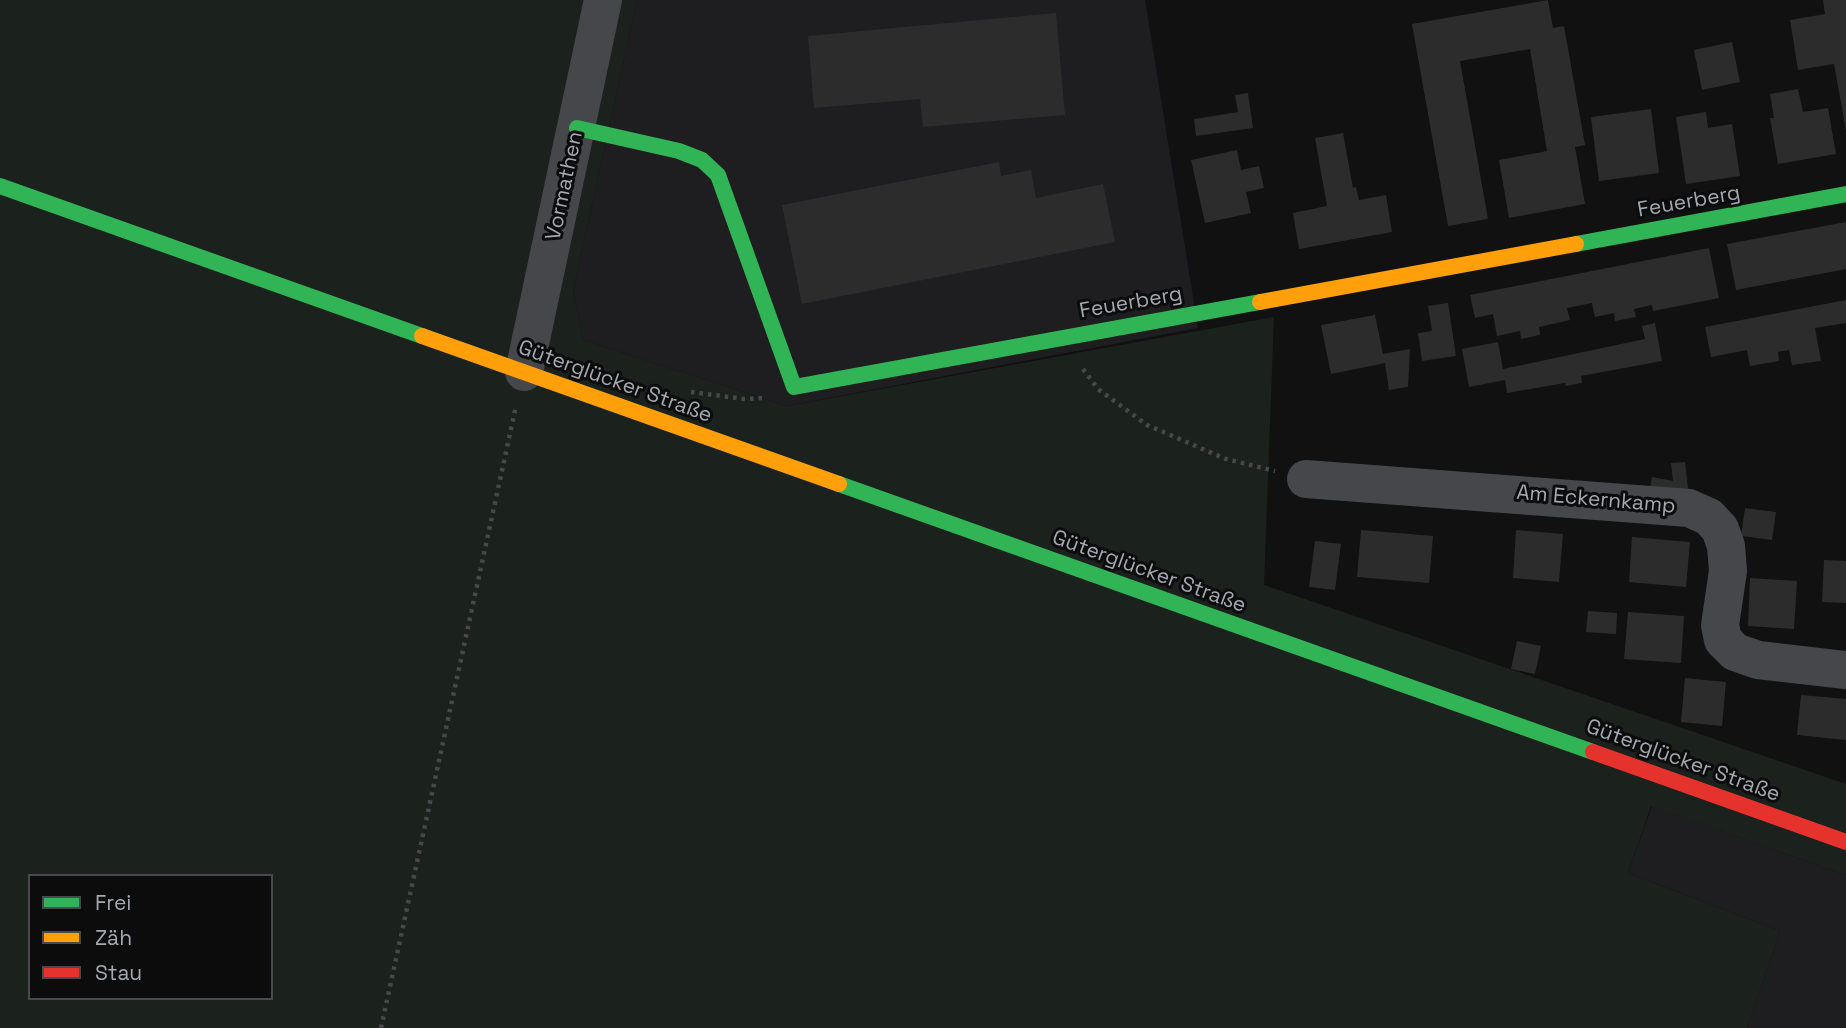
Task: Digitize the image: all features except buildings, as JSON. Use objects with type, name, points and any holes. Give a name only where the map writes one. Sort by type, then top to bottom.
[{"type":"street","name":"Vormathen","points":[[524,372],[603,0]]},
{"type":"street","name":"Feuerberg","points":[[577,128],[679,150],[702,160],[718,175],[727,193],[794,387],[1846,194]]},
{"type":"street","name":"Güterglücker Straße","points":[[0,186],[1846,842]]},
{"type":"street","name":"Am Eckernkamp","points":[[1306,479],[1689,508],[1709,517],[1720,529],[1726,546],[1728,571],[1720,625],[1723,640],[1735,652],[1758,660],[1846,670]]},
{"type":"path","points":[[1060,338],[1098,389],[1147,425],[1226,459],[1306,479]]},
{"type":"path","points":[[381,1028],[524,372]]},
{"type":"shaded area","points":[[0,0],[637,0],[573,291],[583,340],[787,406],[1274,317],[1264,585],[1846,784],[1846,875],[1651,806],[1628,873],[1780,931],[1747,1028],[0,1028]]},
{"type":"shaded area","points":[[637,0],[1145,0],[1198,328],[787,406],[583,340],[573,291]]},
{"type":"shaded area","points":[[1652,806],[1846,875],[1846,1028],[1747,1028],[1780,931],[1628,873]]},
{"type":"traffic: fast","points":[[577,128],[679,151],[702,160],[718,175],[794,387],[1260,302]]},
{"type":"traffic: fast","points":[[0,186],[422,336]]},
{"type":"traffic: fast","points":[[1576,244],[1846,194]]},
{"type":"traffic: fast","points":[[839,484],[1593,752]]},
{"type":"traffic: slow","points":[[1260,302],[1576,244]]},
{"type":"traffic: slow","points":[[422,336],[839,484]]},
{"type":"traffic: jam","points":[[1593,752],[1846,842]]}]
